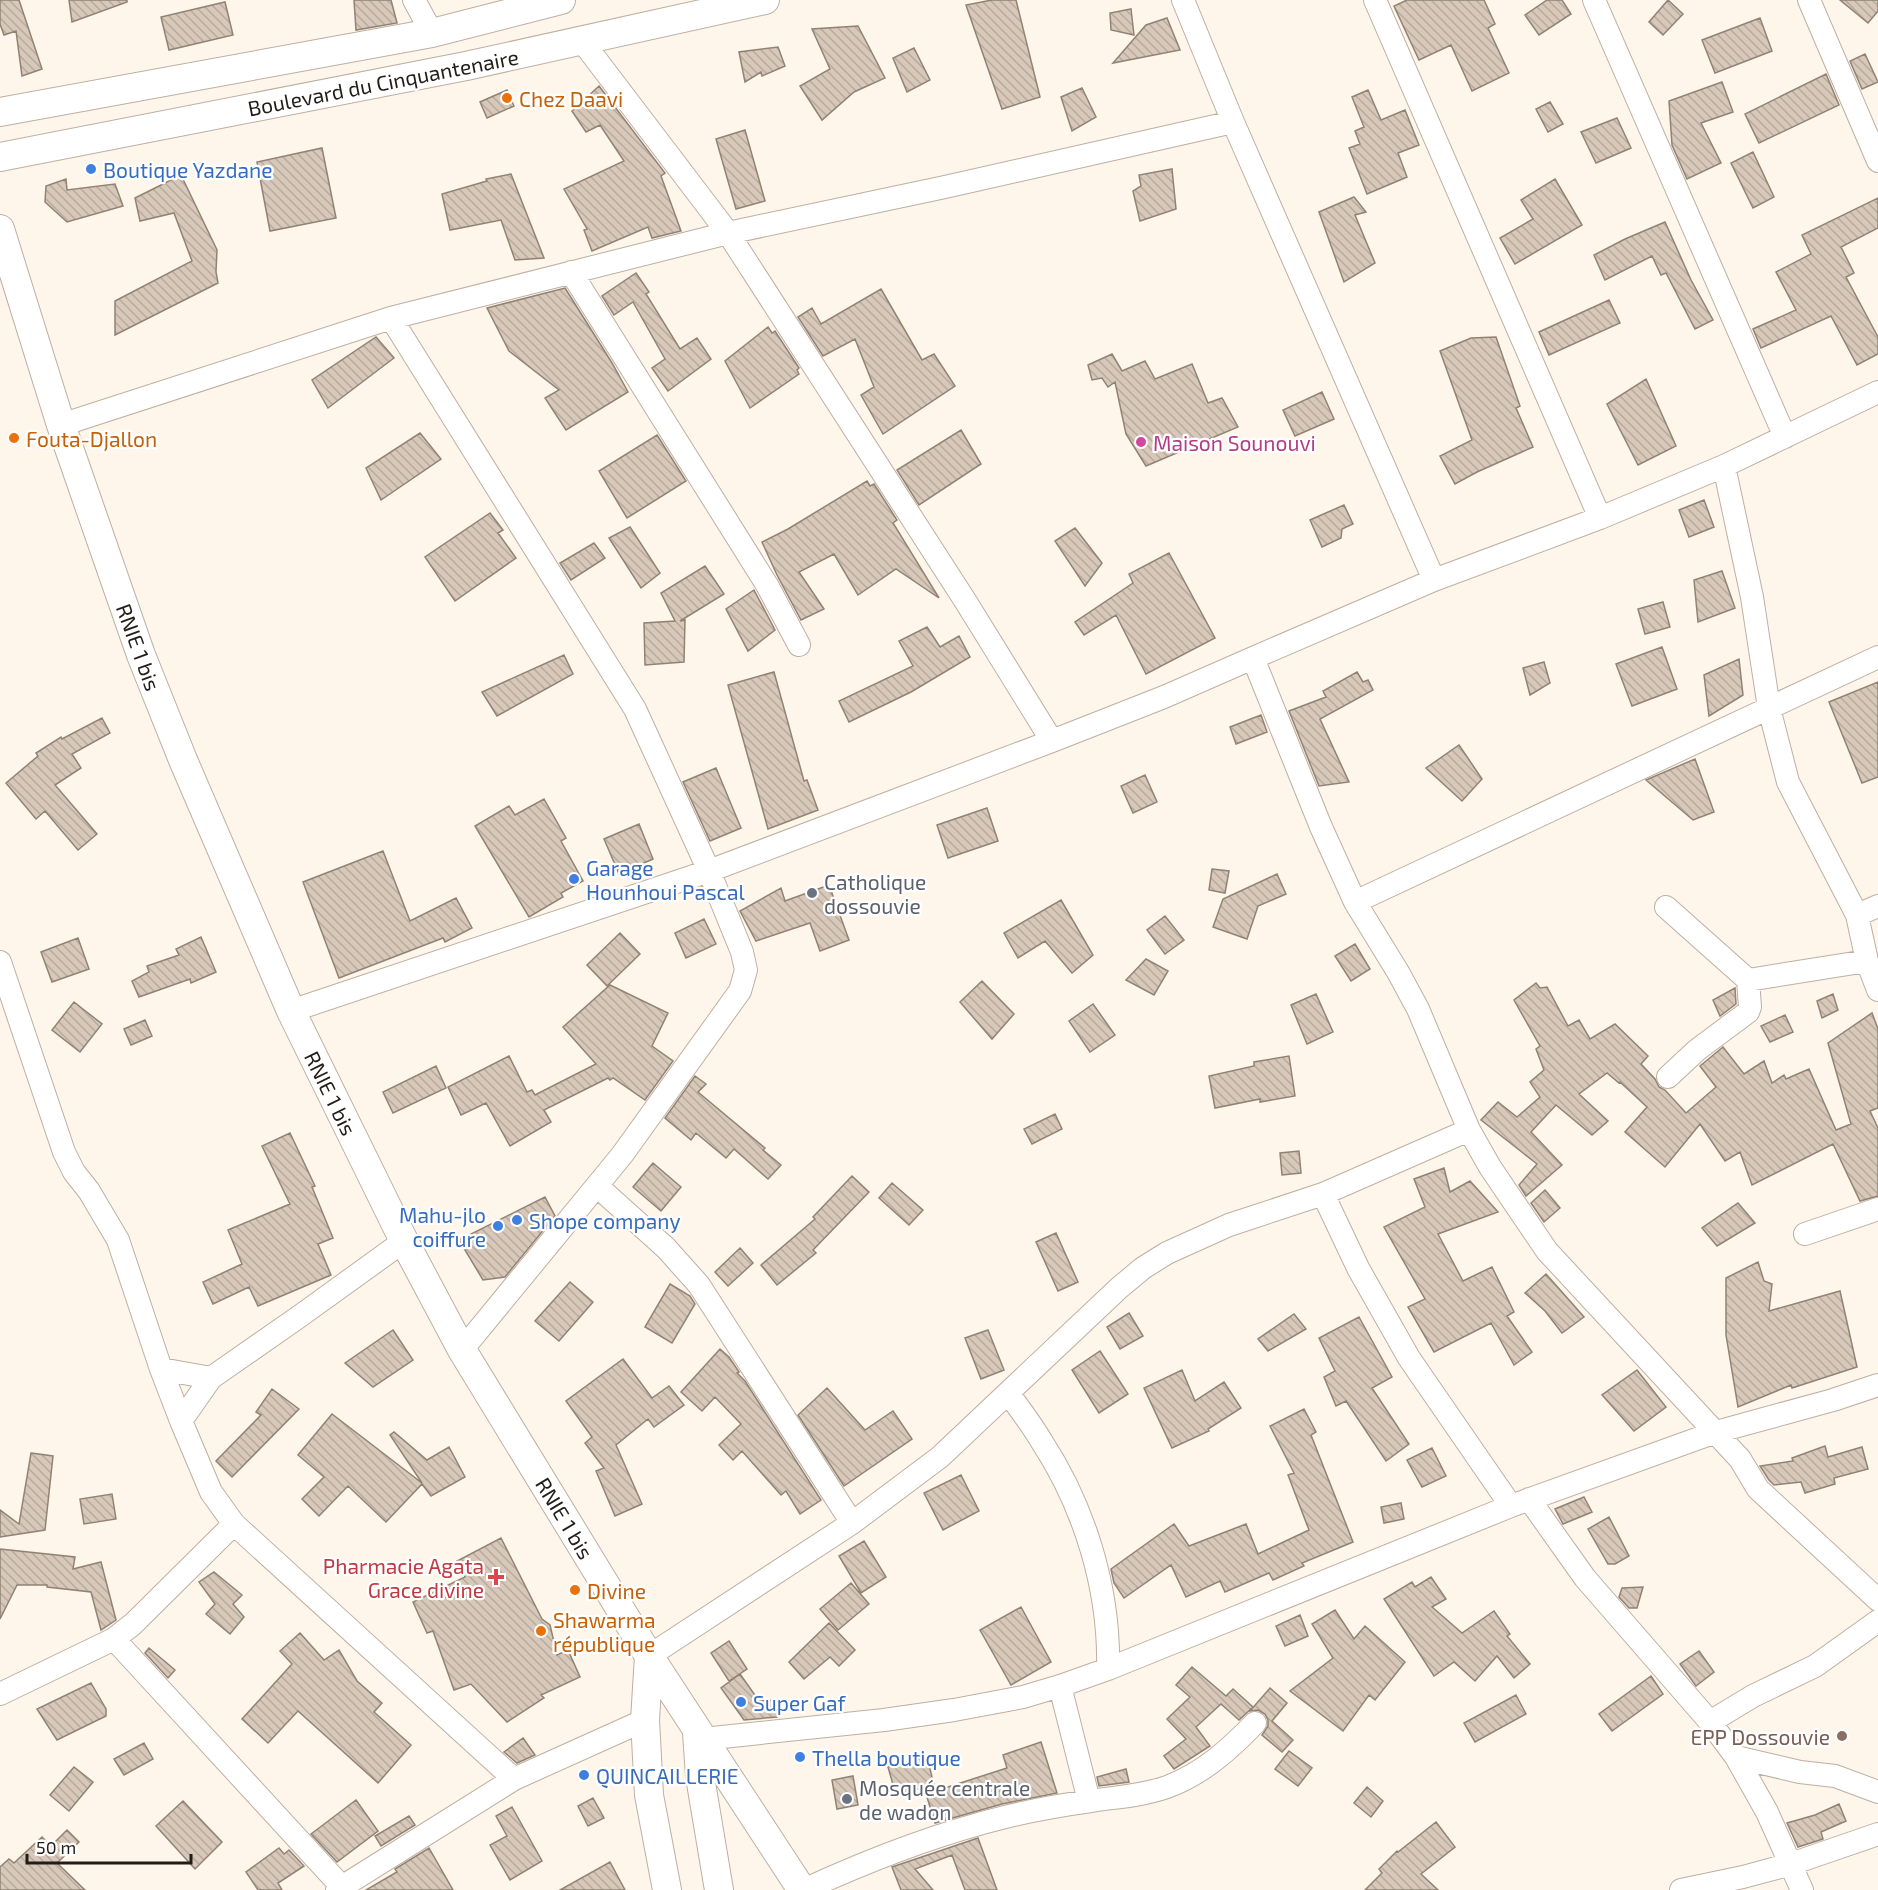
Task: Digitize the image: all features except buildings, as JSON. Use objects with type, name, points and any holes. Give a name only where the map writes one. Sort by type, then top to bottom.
[{"type":"main road","name":"Boulevard du Cinquantenaire","points":[[0,112],[432,33],[561,0]]},
{"type":"main road","name":"Boulevard du Cinquantenaire","points":[[0,157],[466,66],[765,0]]},
{"type":"main road","name":"RNIE 1 bis","points":[[0,229],[62,425],[141,655],[183,760],[291,1011],[404,1241],[462,1350],[649,1656],[803,1890]]},
{"type":"main road","points":[[649,1656],[645,1720],[649,1795],[667,1890]]},
{"type":"main road","points":[[700,1735],[700,1777],[719,1890]]},
{"type":"street","points":[[414,0],[432,33]]},
{"type":"street","points":[[1183,0],[1233,122],[1434,580]]},
{"type":"street","points":[[1376,0],[1600,518]]},
{"type":"street","points":[[1594,0],[1785,437]]},
{"type":"street","points":[[1809,0],[1878,161]]},
{"type":"street","points":[[582,41],[728,233],[966,602],[1052,741]]},
{"type":"street","points":[[62,425],[391,318],[728,233],[945,188],[1233,122]]},
{"type":"street","points":[[571,272],[767,585],[799,645]]},
{"type":"street","points":[[391,318],[635,709],[709,871],[742,952],[746,970],[740,992],[597,1186],[462,1350]]},
{"type":"street","points":[[291,1011],[709,871],[1052,741],[1164,697],[1434,580],[1600,518],[1724,466],[1878,392]]},
{"type":"street","points":[[1724,466],[1752,597],[1769,708],[1788,782],[1857,915],[1867,961],[1878,990]]},
{"type":"street","points":[[1354,902],[1878,657]]},
{"type":"street","points":[[1253,658],[1321,827],[1354,902],[1398,972],[1418,1009],[1468,1130],[1511,1200],[1547,1251],[1740,1459],[1758,1489],[1878,1600]]},
{"type":"street","points":[[1857,915],[1878,906]]},
{"type":"street","points":[[1665,907],[1748,980],[1750,1007],[1749,1012],[1697,1050],[1668,1077]]},
{"type":"street","points":[[1748,980],[1867,961]]},
{"type":"street","points":[[0,962],[64,1152],[74,1172],[90,1191],[118,1240],[161,1369],[211,1492],[234,1524],[514,1779]]},
{"type":"street","points":[[649,1656],[852,1523],[940,1457],[1119,1288],[1151,1263],[1167,1253],[1229,1225],[1323,1194],[1468,1130]]},
{"type":"street","points":[[597,1186],[666,1248],[699,1285],[852,1523]]},
{"type":"street","points":[[1323,1194],[1358,1268],[1409,1358],[1520,1503],[1710,1722],[1736,1757],[1767,1812],[1802,1890]]},
{"type":"street","points":[[1805,1234],[1878,1209]]},
{"type":"street","points":[[181,1421],[211,1377],[404,1241]]},
{"type":"street","points":[[161,1369],[211,1377]]},
{"type":"street","points":[[700,1735],[884,1720],[1023,1697],[1108,1669],[1520,1503],[1716,1432],[1833,1400],[1878,1385]]},
{"type":"street","points":[[1008,1393],[1043,1443],[1079,1514],[1094,1556],[1100,1585],[1108,1642],[1108,1669]]},
{"type":"street","points":[[0,1694],[114,1639],[140,1618],[234,1524]]},
{"type":"street","points":[[1710,1722],[1753,1696],[1815,1666],[1878,1621]]},
{"type":"street","points":[[114,1639],[339,1889],[514,1779],[645,1720]]},
{"type":"street","points":[[1060,1686],[1089,1801]]},
{"type":"street","points":[[803,1890],[876,1859],[953,1831],[1007,1816],[1089,1801],[1139,1795],[1167,1787],[1215,1761],[1255,1724]]},
{"type":"street","points":[[1736,1757],[1800,1772],[1835,1776],[1878,1792]]},
{"type":"street","points":[[1681,1890],[1791,1864],[1878,1834]]},
{"type":"place","name":"Chez Daavi","points":[[507,98]]},
{"type":"place","name":"Boutique Yazdane","points":[[91,169]]},
{"type":"place","name":"Fouta-Djallon","points":[[14,438]]},
{"type":"place","name":"Maison Sounouvi","points":[[1141,442]]},
{"type":"place","name":"Garage Hounhoui Pascal","points":[[574,879]]},
{"type":"place","name":"Catholique dossouvie","points":[[812,893]]},
{"type":"place","name":"Shope company","points":[[517,1220]]},
{"type":"place","name":"Mahu-jlo coiffure","points":[[498,1226]]},
{"type":"place","name":"Pharmacie Agata Grace divine","points":[[496,1577]]},
{"type":"place","name":"Divine","points":[[575,1590]]},
{"type":"place","name":"Shawarma république","points":[[541,1631]]},
{"type":"place","name":"Super Gaf","points":[[741,1702]]},
{"type":"place","name":"EPP Dossouvie","points":[[1842,1736]]},
{"type":"place","name":"Thella boutique","points":[[800,1757]]},
{"type":"place","name":"QUINCAILLERIE","points":[[584,1775]]},
{"type":"place","name":"Mosquée centrale de wadon","points":[[847,1799]]}]
